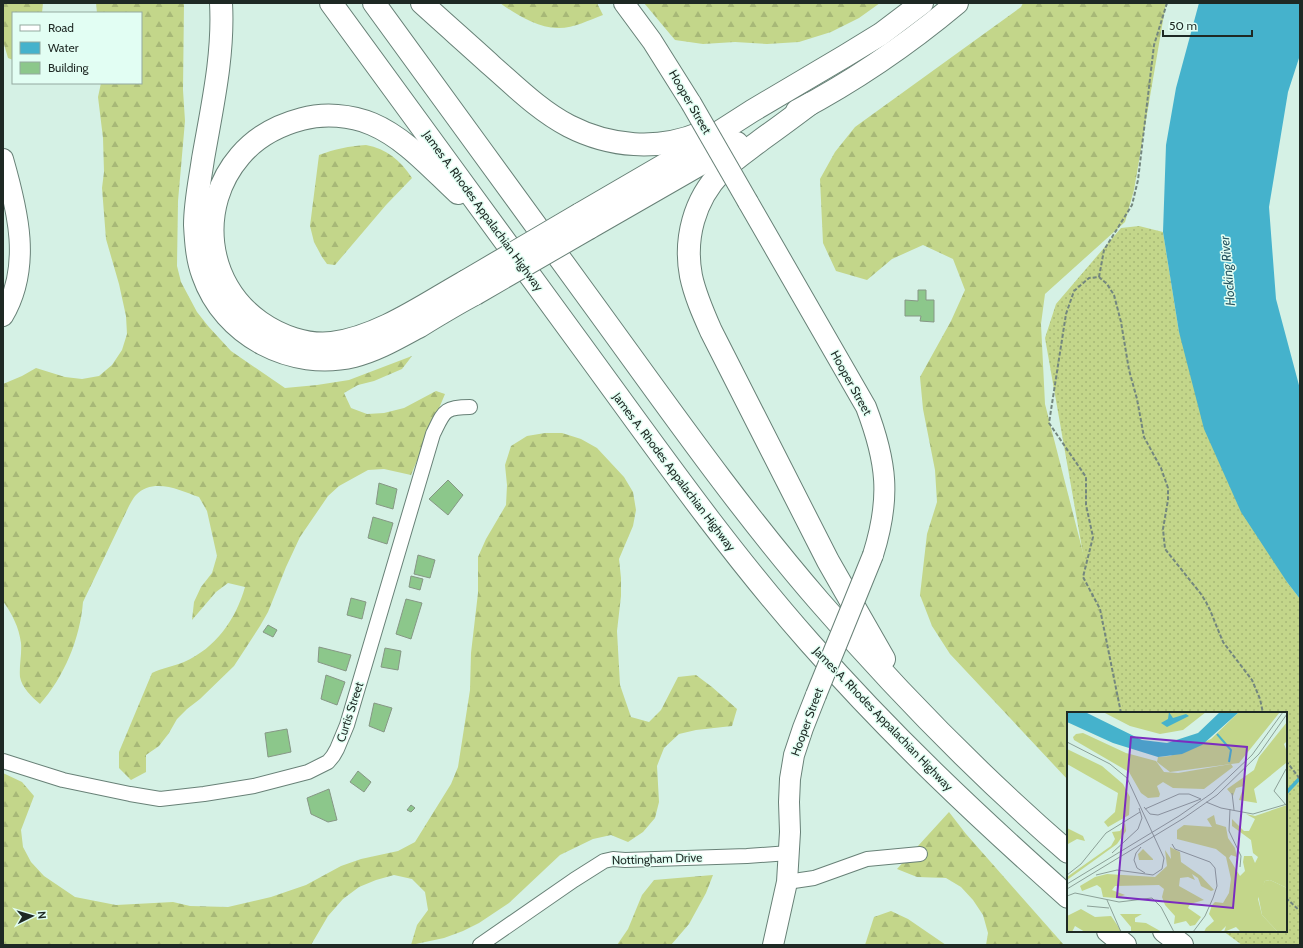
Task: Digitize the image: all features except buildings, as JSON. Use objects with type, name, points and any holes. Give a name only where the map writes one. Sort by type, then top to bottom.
[{"type":"highway","points":[[221,3],[221,41],[218,70],[198,194],[195,224],[197,250],[203,275],[212,295],[227,315],[242,331],[262,344],[285,354],[307,359],[331,359],[354,356],[378,348],[398,338],[470,287],[584,221],[810,104],[892,53],[957,3]]},
{"type":"highway","name":"James A. Rhodes Appalachian Highway","points":[[331,3],[685,489],[725,541],[809,642],[899,739],[994,831],[1067,896]]},
{"type":"highway","points":[[374,3],[696,446],[818,601],[905,696],[1004,794],[1067,851]]},
{"type":"highway","points":[[422,3],[528,98],[568,126],[593,136],[614,142],[634,145],[674,142],[691,137],[752,111]]},
{"type":"highway","points":[[584,221],[752,111],[881,34],[922,3]]},
{"type":"highway","points":[[810,104],[735,159],[720,173],[706,191],[695,213],[690,236],[689,258],[691,278],[711,331],[808,523],[846,595],[905,696]]},
{"type":"highway","points":[[470,287],[372,332],[351,340],[330,343],[309,342],[291,338],[271,330],[254,318],[240,304],[228,288],[219,270],[213,248],[212,224],[216,201],[226,177],[240,156],[253,143],[290,122],[311,117],[331,115],[350,117],[371,123],[390,133],[407,146],[494,225]]},
{"type":"highway","points":[[1109,932],[1126,945]]},
{"type":"highway","points":[[1165,932],[1182,945]]},
{"type":"street","name":"Hooper Street","points":[[624,3],[652,41],[690,103],[866,407],[876,431],[882,456],[885,489],[880,533],[873,555],[816,695],[794,754],[790,779],[790,832],[787,882],[773,945]]},
{"type":"street","points":[[3,159],[12,189],[20,240],[20,261],[17,282],[12,300],[3,316]]},
{"type":"street","name":"Curtis Street","points":[[3,761],[63,780],[160,799],[254,786],[308,772],[328,762],[337,749],[347,725],[433,434],[443,414],[458,407],[470,407]]},
{"type":"street","name":"Nottingham Drive","points":[[480,945],[604,861],[613,859],[625,860],[747,856],[789,853]]},
{"type":"street","points":[[787,882],[814,878],[868,859],[920,854]]},
{"type":"path","points":[[1099,278],[1104,250],[1132,205],[1138,180],[1154,45],[1167,3]]},
{"type":"path","points":[[1121,712],[1100,609],[1083,577],[1093,537],[1086,505],[1086,477],[1049,423],[1066,314],[1074,291],[1089,278],[1099,278],[1107,284],[1114,295],[1121,322],[1129,370],[1137,399],[1144,437],[1161,468],[1168,488],[1168,500],[1163,529],[1165,549],[1203,598],[1210,610],[1223,642],[1252,680],[1260,698],[1263,712]]},
{"type":"path","points":[[1287,762],[1300,779]]},
{"type":"path","points":[[1287,899],[1300,911]]},
{"type":"green space","points":[[3,3],[43,3],[42,12],[12,12],[12,60],[8,58],[3,41]]},
{"type":"green space","points":[[96,3],[184,3],[183,90],[185,121],[178,201],[177,266],[181,282],[197,312],[208,326],[231,351],[285,388],[349,380],[412,356],[402,369],[374,381],[358,385],[344,393],[351,408],[367,414],[384,413],[404,408],[436,391],[445,394],[411,475],[384,469],[368,470],[339,486],[328,496],[300,537],[268,612],[234,666],[177,719],[159,746],[146,755],[146,772],[131,780],[119,768],[119,752],[152,673],[184,662],[206,649],[215,641],[230,621],[245,587],[228,583],[216,592],[192,620],[194,602],[201,587],[212,573],[217,556],[207,511],[199,497],[184,491],[167,487],[150,487],[136,495],[131,503],[83,602],[78,630],[69,657],[49,693],[40,704],[28,692],[21,681],[21,647],[19,632],[15,621],[3,601],[3,384],[36,368],[65,377],[82,379],[99,376],[112,365],[122,350],[127,334],[126,316],[119,284],[106,239],[102,188],[104,172],[103,138],[98,97],[101,84],[142,84],[142,12],[97,12]]},
{"type":"green space","points":[[500,3],[597,3],[603,15],[570,27],[551,28],[528,20]]},
{"type":"green space","points":[[644,3],[880,3],[859,18],[831,32],[799,42],[767,44],[735,42],[703,44],[675,40]]},
{"type":"green space","points":[[1023,3],[1166,3],[1134,190],[1125,222],[1045,294],[1041,324],[1045,404],[1124,712],[1067,712],[1067,779],[950,654],[932,626],[920,595],[927,534],[937,502],[935,470],[923,409],[920,377],[951,321],[965,290],[953,259],[923,245],[892,259],[867,280],[836,271],[823,243],[820,179],[835,152],[855,127],[1021,7]]},
{"type":"green space","points":[[366,145],[387,152],[403,166],[412,178],[386,205],[335,265],[327,264],[314,242],[310,226],[319,155],[342,148]]},
{"type":"green space","points":[[1139,226],[1163,232],[1179,332],[1287,582],[1300,599],[1300,945],[1242,945],[1224,932],[1287,932],[1287,712],[1121,712],[1092,605],[1045,338],[1056,304],[1121,228]]},
{"type":"green space","points":[[545,433],[562,433],[581,439],[597,448],[624,477],[633,492],[636,510],[633,526],[619,559],[621,596],[617,631],[620,685],[631,717],[649,722],[661,710],[678,677],[696,675],[737,709],[732,726],[696,730],[679,734],[664,748],[657,766],[659,802],[655,818],[643,832],[628,842],[611,835],[593,839],[560,855],[509,903],[479,923],[444,938],[411,945],[417,925],[428,910],[425,892],[412,879],[394,875],[359,887],[343,899],[328,916],[311,945],[3,945],[3,773],[22,782],[34,796],[21,830],[23,847],[31,862],[44,876],[75,897],[116,905],[173,902],[190,906],[228,907],[271,897],[306,885],[341,866],[361,859],[398,851],[415,842],[451,784],[458,767],[470,690],[471,653],[478,593],[478,557],[486,539],[506,505],[507,485],[505,465],[511,446],[527,436]]},
{"type":"green space","points":[[949,812],[966,834],[1064,945],[986,945],[988,933],[983,915],[973,900],[961,887],[946,878],[917,877],[897,869]]},
{"type":"green space","points":[[713,875],[706,893],[689,924],[671,945],[617,945],[628,929],[642,895],[654,880]]},
{"type":"green space","points":[[891,911],[908,919],[946,945],[865,945],[874,917]]},
{"type":"water","name":"Hocking River","points":[[1199,3],[1300,3],[1300,55],[1288,92],[1269,207],[1276,299],[1300,389],[1300,599],[1287,582],[1241,512],[1204,429],[1179,332],[1163,232],[1166,145],[1176,88]]},
{"type":"waterway","points":[[1287,792],[1300,778]]}]
